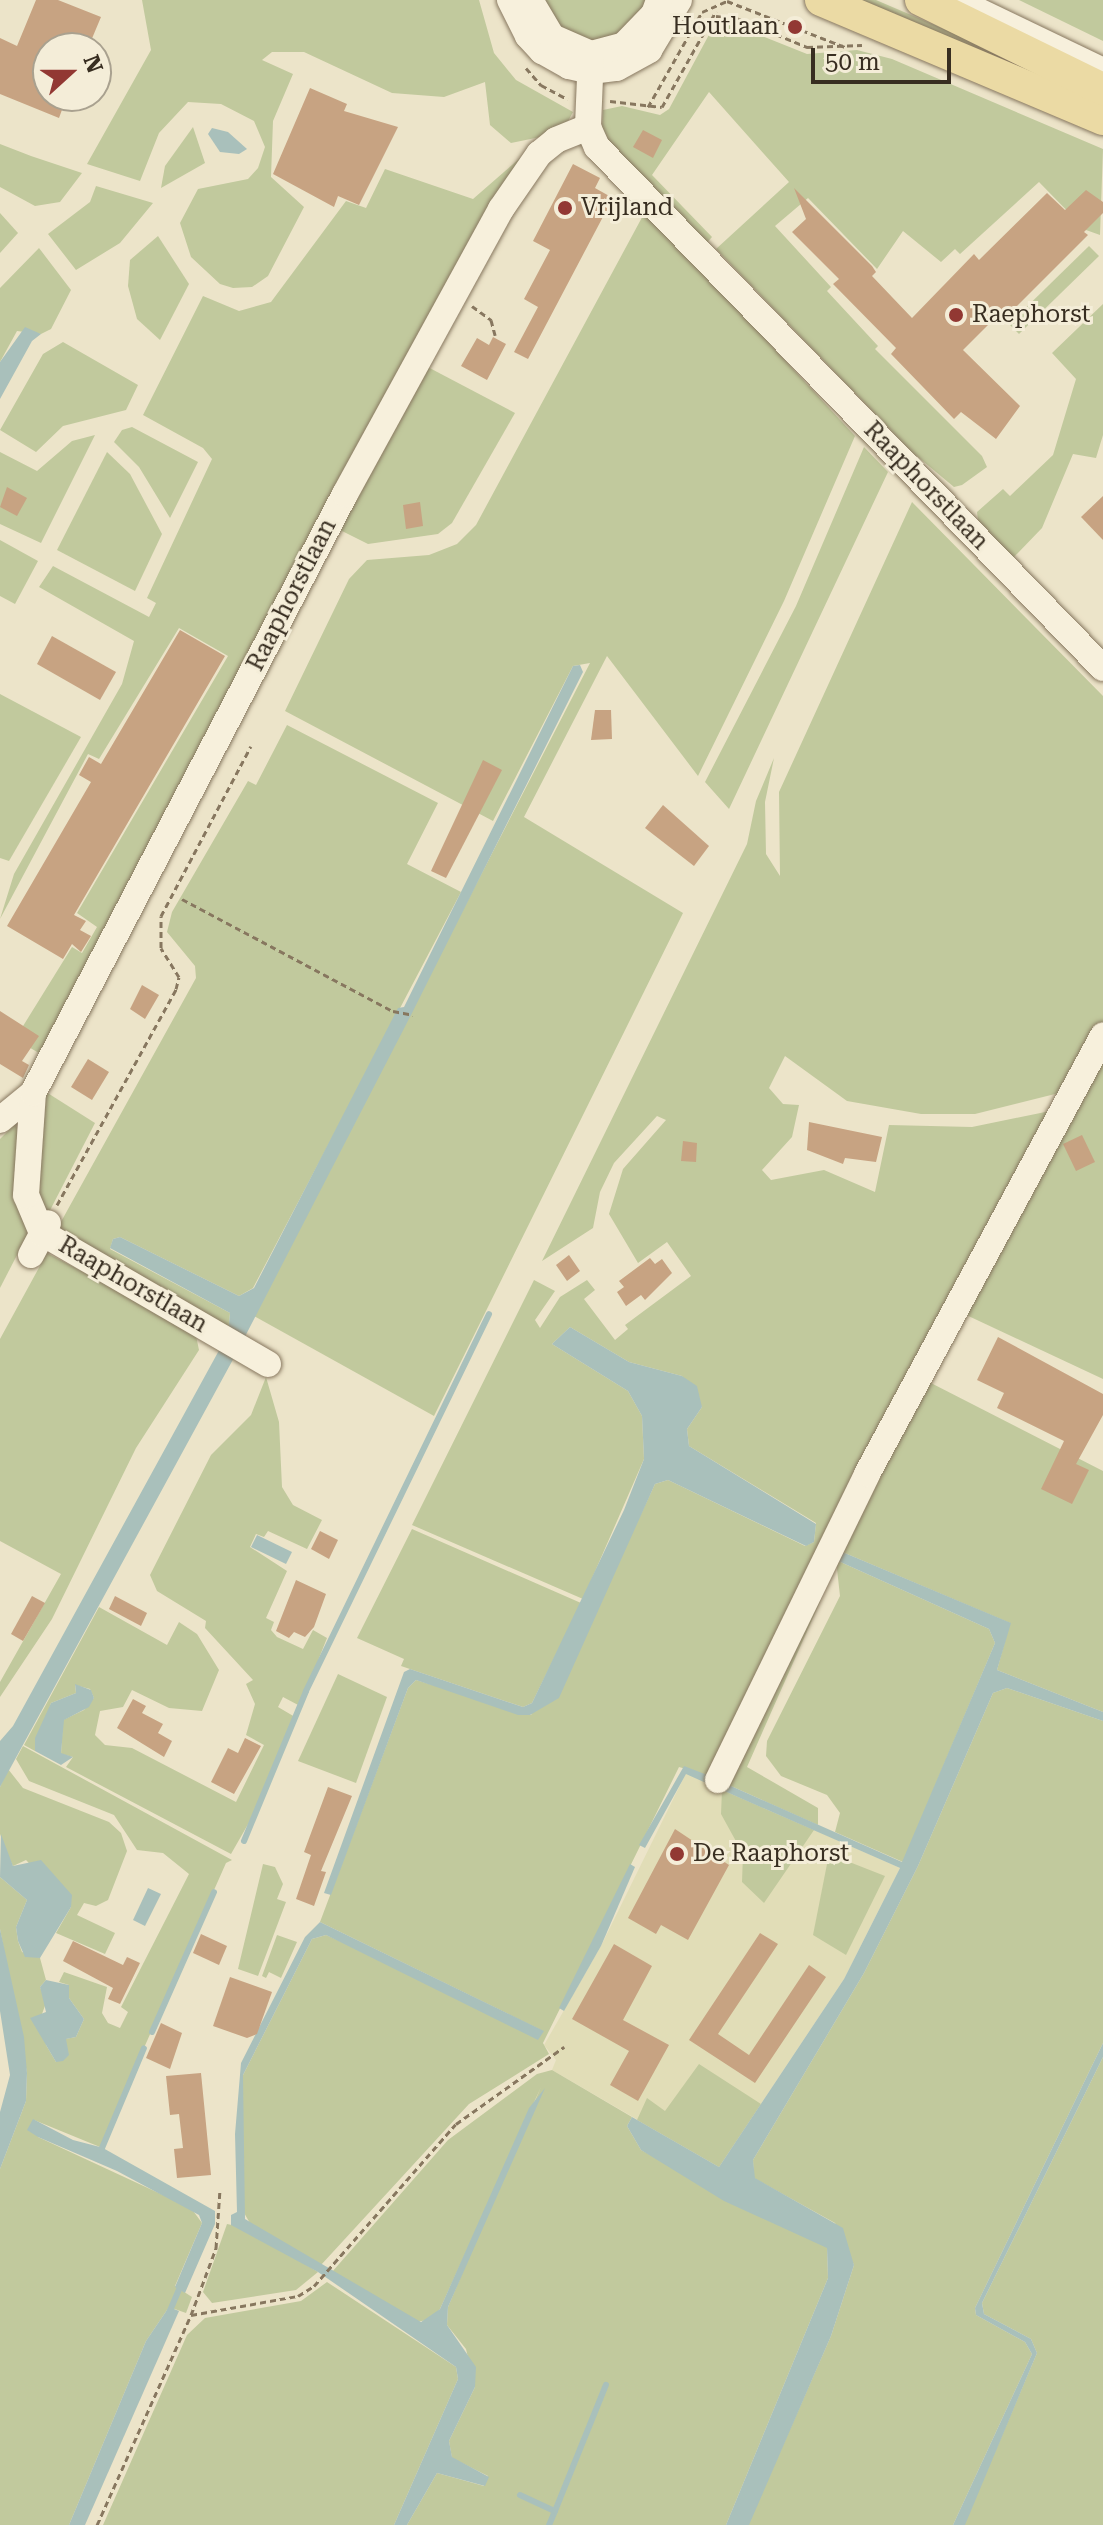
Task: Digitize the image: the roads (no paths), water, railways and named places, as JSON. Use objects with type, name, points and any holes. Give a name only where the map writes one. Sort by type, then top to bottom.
[{"type":"main road","points":[[821,0],[1103,119]]},
{"type":"main road","points":[[921,0],[1103,89]]},
{"type":"street","points":[[510,0],[528,36],[542,51],[569,66],[591,63],[617,68],[649,50],[679,0]]},
{"type":"street","points":[[530,0],[552,37],[591,63]]},
{"type":"street","points":[[591,63],[624,45],[654,14],[659,0]]},
{"type":"street","points":[[956,0],[1103,71]]},
{"type":"street","points":[[588,115],[591,63]]},
{"type":"street","name":"Raaphorstlaan","points":[[0,1120],[33,1093],[345,494],[501,209],[539,154],[588,115],[597,147],[1103,668]]},
{"type":"street","points":[[718,1780],[867,1474],[1103,1036]]},
{"type":"street","name":"Raaphorstlaan","points":[[33,1093],[26,1195],[40,1237],[268,1364]]},
{"type":"water","points":[[212,128],[228,132],[247,149],[239,154],[220,152],[208,134]]},
{"type":"water","points":[[25,327],[41,334],[32,341],[0,399],[0,362]]},
{"type":"water","points":[[580,665],[583,672],[236,1354],[0,1787],[0,1741],[13,1726],[228,1334],[230,1313],[110,1248],[113,1239],[120,1237],[239,1296],[254,1288],[398,1008],[404,1007],[573,666]]},
{"type":"water","points":[[570,1327],[629,1362],[682,1376],[697,1386],[702,1407],[687,1429],[689,1446],[816,1524],[814,1542],[806,1546],[668,1480],[655,1484],[559,1698],[530,1715],[518,1715],[416,1680],[408,1688],[331,1895],[324,1893],[404,1672],[410,1669],[523,1707],[532,1703],[624,1510],[644,1459],[642,1416],[628,1391],[552,1344]]},
{"type":"water","points":[[257,1535],[292,1552],[286,1564],[251,1547]]},
{"type":"water","points":[[840,1551],[1011,1623],[997,1670],[1103,1712],[1103,1721],[1007,1688],[993,1693],[918,1866],[864,1973],[753,2160],[755,2178],[843,2228],[854,2265],[831,2336],[749,2525],[726,2525],[828,2278],[827,2248],[724,2201],[641,2150],[627,2126],[632,2117],[719,2167],[844,1979],[900,1868],[722,1790],[722,1782],[902,1862],[995,1643],[989,1629],[836,1560]]},
{"type":"water","points":[[75,1684],[91,1690],[94,1698],[89,1707],[64,1720],[61,1753],[73,1757],[61,1765],[35,1751],[35,1738],[51,1703],[76,1693]]},
{"type":"water","points":[[684,1766],[710,1776],[706,1783],[686,1774],[645,1848],[639,1845]]},
{"type":"water","points":[[1,1834],[13,1866],[41,1860],[72,1895],[71,1907],[40,1958],[25,1957],[18,1941],[16,1927],[27,1900],[0,1877]]},
{"type":"water","points":[[630,1864],[635,1867],[601,1946],[564,2011],[559,2008]]},
{"type":"water","points":[[148,1888],[161,1894],[145,1926],[133,1920]]},
{"type":"water","points":[[320,1922],[544,2031],[538,2040],[326,1935],[312,1939],[243,2075],[245,2219],[421,2322],[440,2309],[529,2108],[545,2088],[448,2307],[447,2325],[476,2367],[475,2387],[449,2441],[452,2457],[489,2477],[485,2486],[437,2473],[407,2525],[394,2525],[458,2379],[456,2367],[318,2272],[231,2225],[231,2215],[237,2212],[235,2134],[241,2063],[305,1937]]},
{"type":"water","points":[[0,1929],[24,2037],[27,2073],[26,2101],[0,2169],[0,2112],[10,2075],[0,2011]]},
{"type":"water","points":[[46,1980],[69,1985],[69,1998],[84,2019],[76,2037],[66,2039],[69,2055],[63,2061],[56,2062],[30,2018],[46,2012],[40,1987]]},
{"type":"water","points":[[1103,2043],[1103,2057],[982,2303],[984,2314],[1031,2339],[1037,2353],[965,2525],[953,2525],[1032,2354],[1025,2342],[976,2315],[975,2308]]},
{"type":"water","points":[[33,2119],[73,2140],[100,2147],[105,2140],[103,2148],[215,2211],[215,2224],[185,2293],[175,2287],[202,2223],[199,2215],[117,2171],[38,2137],[27,2130]]},
{"type":"water","points":[[169,2307],[179,2311],[85,2525],[69,2525],[146,2341]]},
{"type":"waterway","points":[[244,1841],[306,1691],[489,1314]]},
{"type":"waterway","points":[[152,2032],[214,1892]]},
{"type":"waterway","points":[[102,2148],[144,2048]]},
{"type":"waterway","points":[[169,2313],[182,2283]]},
{"type":"waterway","points":[[555,2511],[606,2385]]},
{"type":"waterway","points":[[520,2495],[555,2511],[549,2525]]},
{"type":"place","name":"Houtlaan","points":[[795,27]]},
{"type":"place","name":"Vrijland","points":[[565,208]]},
{"type":"place","name":"Raephorst","points":[[956,315]]},
{"type":"place","name":"De Raaphorst","points":[[677,1854]]}]
